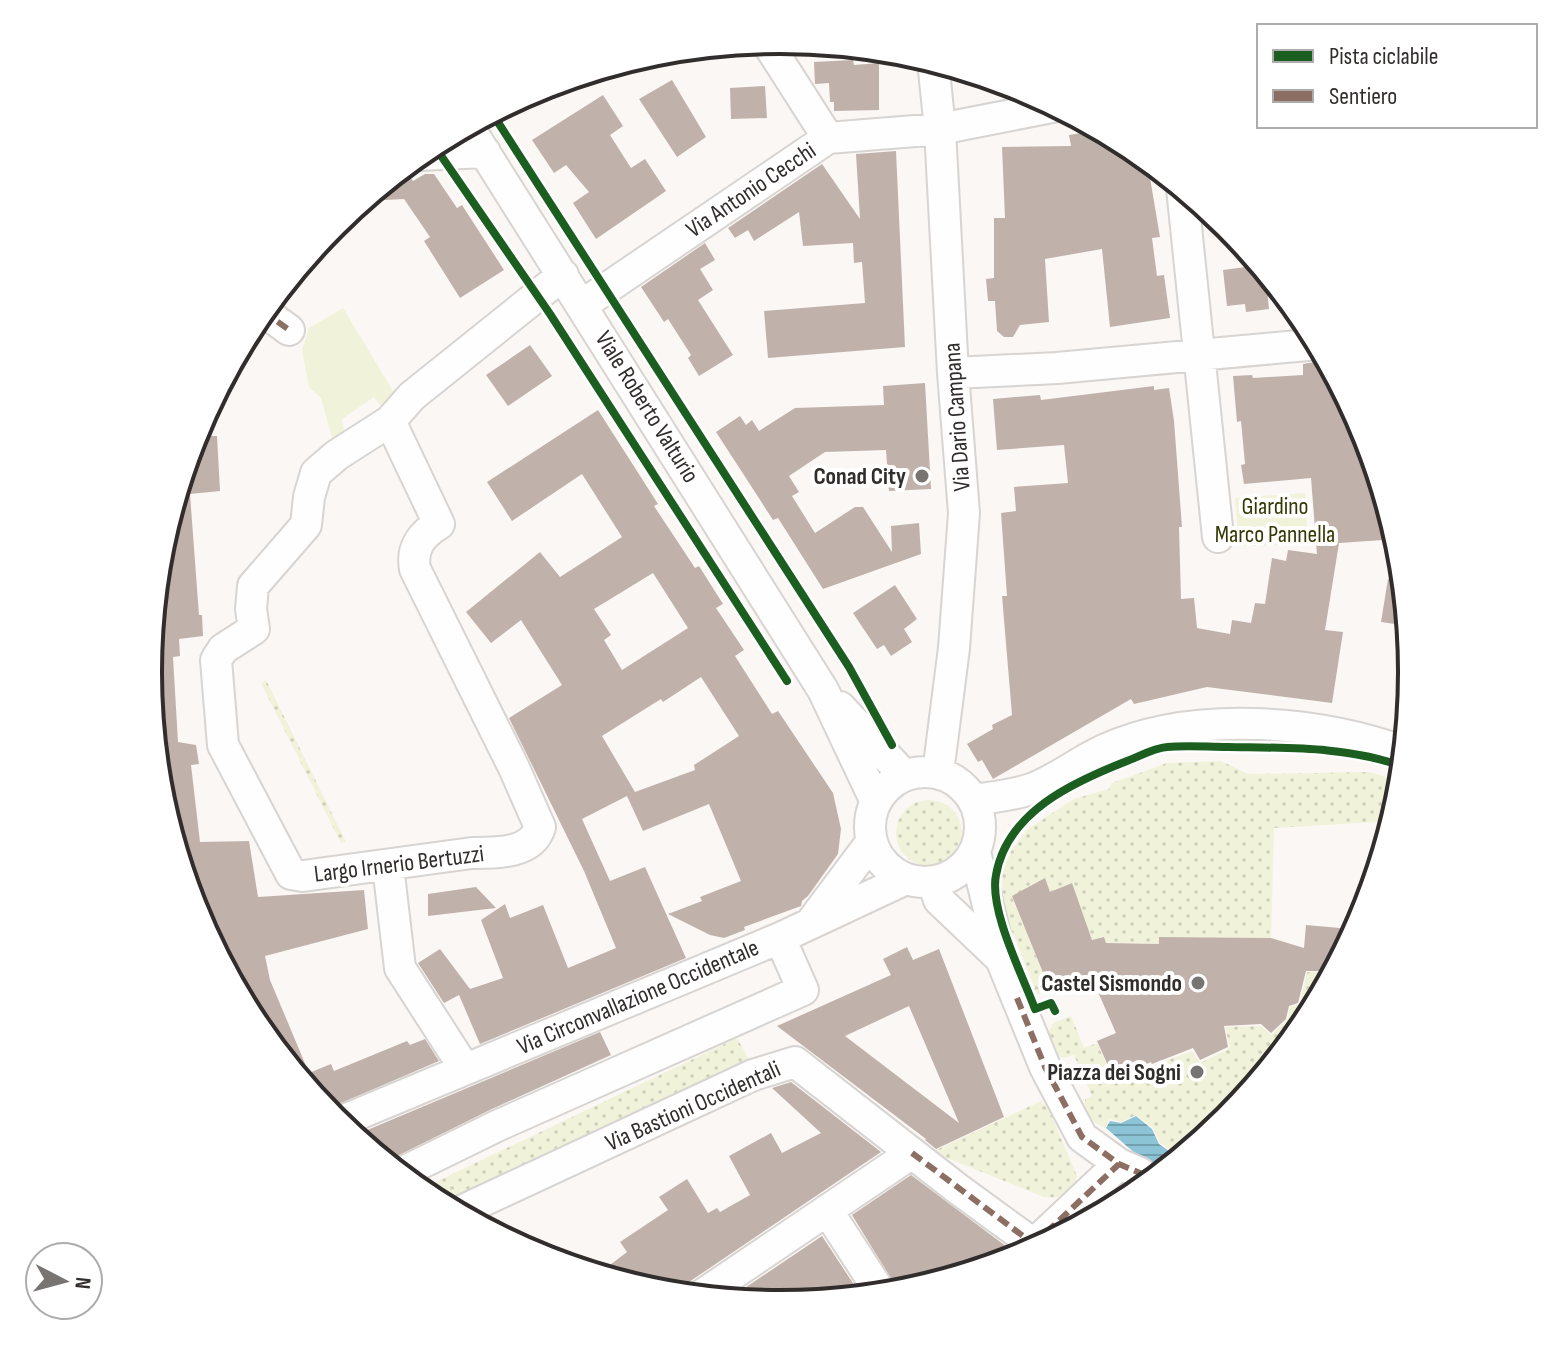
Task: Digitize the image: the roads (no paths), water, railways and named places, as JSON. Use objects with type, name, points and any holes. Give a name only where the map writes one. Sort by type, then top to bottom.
[{"type":"street","points":[[774,54],[828,138]]},
{"type":"street","name":"Via Dario Campana","points":[[934,73],[964,513],[954,648],[938,773]]},
{"type":"street","name":"Via Antonio Cecchi","points":[[582,305],[828,138],[940,129],[1037,110]]},
{"type":"street","name":"Viale Roberto Valturio","points":[[474,135],[823,690],[876,802]]},
{"type":"street","points":[[444,154],[485,152]]},
{"type":"street","points":[[1184,204],[1218,537]]},
{"type":"street","name":"Largo Irnerio Bertuzzi","points":[[390,421],[439,524],[424,533],[413,557],[415,569],[540,827],[537,837],[524,846],[492,853],[472,853],[303,876],[291,874],[223,745],[216,660],[223,649],[254,629],[251,609],[253,586],[306,525],[316,473],[337,455],[390,421],[412,396],[563,275]]},
{"type":"street","points":[[274,319],[289,330]]},
{"type":"street","points":[[953,373],[1305,345]]},
{"type":"street","name":"Viale Roberto Valturio","points":[[823,690],[904,775]]},
{"type":"street","points":[[974,800],[1033,789],[1105,750],[1162,730],[1215,724],[1279,726],[1366,738],[1394,748]]},
{"type":"street","points":[[1001,959],[926,887],[884,865],[872,841],[870,828],[876,802],[893,782],[904,775],[938,773],[956,781],[974,800],[979,813],[978,843],[1001,959],[1045,1067],[1082,1137],[1119,1164],[1141,1175]]},
{"type":"street","points":[[926,887],[957,872],[978,843],[1033,789]]},
{"type":"street","name":"Via Circonvallazione Occidentale","points":[[811,923],[872,841]]},
{"type":"street","points":[[388,866],[400,968],[465,1069]]},
{"type":"street","name":"Via Circonvallazione Occidentale","points":[[351,1117],[811,923],[911,902],[926,887]]},
{"type":"street","points":[[411,1168],[499,1125],[803,990],[780,938]]},
{"type":"street","name":"Via Bastioni Occidentali","points":[[479,1212],[753,1075],[795,1062],[912,1153]]},
{"type":"street","points":[[713,1287],[912,1153],[1027,1239]]},
{"type":"street","points":[[1057,1226],[1119,1164]]},
{"type":"street","points":[[827,1210],[875,1284]]},
{"type":"water","points":[[1136,1116],[1152,1129],[1159,1144],[1170,1152],[1151,1167],[1106,1128],[1110,1121],[1121,1123]]},
{"type":"place","name":"Conad City","points":[[922,476]]},
{"type":"place","name":"Castel Sismondo","points":[[1198,983]]},
{"type":"place","name":"Piazza dei Sogni","points":[[1197,1072]]},
{"type":"park label","name":"Giardino Marco Pannella","points":[[1275,520]]}]
